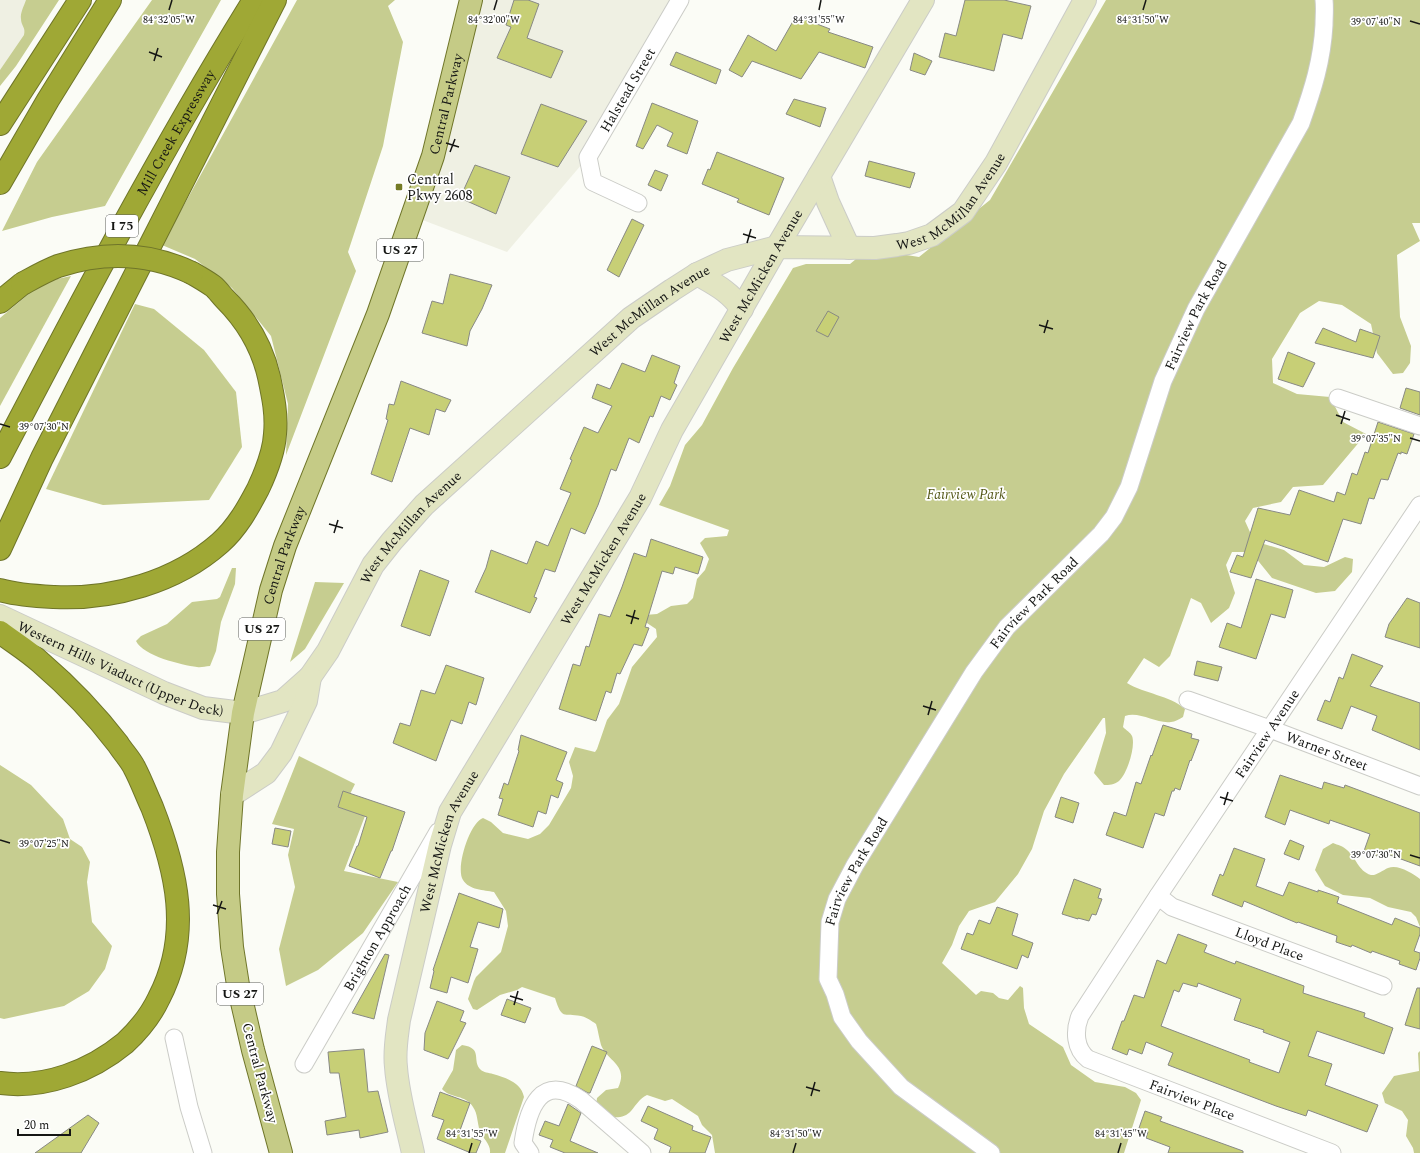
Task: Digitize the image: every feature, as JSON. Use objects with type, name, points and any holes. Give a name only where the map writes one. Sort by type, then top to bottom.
[{"type":"highway","points":[[0,124],[80,0]]},
{"type":"highway","points":[[0,183],[48,100],[110,0]]},
{"type":"highway","name":"Mill Creek Expressway","points":[[0,457],[68,327],[149,178],[212,67],[254,0]]},
{"type":"highway","points":[[0,549],[42,458],[275,0]]},
{"type":"highway","points":[[0,302],[22,284],[56,267],[85,258],[100,256],[130,256],[154,259],[178,266],[213,286],[252,330],[262,352],[274,400],[275,434],[269,462],[250,505],[236,525],[220,542],[202,557],[167,576],[134,587],[98,596],[67,598],[38,596],[0,590]]},
{"type":"highway","points":[[0,632],[39,661],[103,724],[134,766],[164,838],[175,880],[179,912],[178,940],[172,967],[165,987],[155,1007],[131,1037],[113,1052],[86,1069],[61,1078],[34,1084],[0,1083]]},
{"type":"main road","name":"Central Parkway","points":[[281,1153],[253,1050],[238,985],[232,947],[228,894],[228,852],[232,795],[243,713],[271,590],[285,546],[378,314],[436,146],[471,0]]},
{"type":"main road","name":"West McMicken Avenue","points":[[413,1153],[398,1086],[395,1047],[401,1013],[440,845],[450,812],[640,498],[672,430],[777,247],[923,0]]},
{"type":"main road","name":"West McMillan Avenue","points":[[243,713],[283,701],[310,676],[328,651],[373,565],[424,505],[631,318],[697,274],[728,260],[777,247],[875,248],[909,243],[932,235],[963,212],[996,163],[1085,0]]},
{"type":"main road","points":[[820,176],[828,202],[849,248]]},
{"type":"main road","points":[[697,274],[721,288],[734,298],[742,309]]},
{"type":"main road","name":"Western Hills Viaduct (Upper Deck)","points":[[0,616],[164,693],[202,708],[243,713]]},
{"type":"main road","points":[[232,795],[266,772],[281,753],[306,701],[310,676]]},
{"type":"street","name":"Halstead Street","points":[[638,203],[593,182],[588,157],[680,0]]},
{"type":"street","name":"Fairview Park Road","points":[[991,1153],[901,1087],[859,1041],[842,1017],[835,994],[828,979],[830,922],[837,899],[854,865],[974,672],[1007,627],[1101,534],[1114,517],[1129,487],[1163,381],[1196,309],[1301,123],[1312,94],[1321,61],[1324,0]]},
{"type":"street","points":[[1338,398],[1420,426]]},
{"type":"street","name":"Fairview Avenue","points":[[1076,1025],[1080,1016],[1158,896],[1420,505]]},
{"type":"street","name":"Warner Street","points":[[1188,700],[1270,729],[1420,786]]},
{"type":"street","name":"Brighton Approach","points":[[304,1064],[450,812]]},
{"type":"street","name":"Lloyd Place","points":[[1158,896],[1172,907],[1383,986]]},
{"type":"street","name":"Fairview Place","points":[[1076,1025],[1076,1036],[1079,1047],[1082,1054],[1088,1059],[1332,1153]]},
{"type":"street","points":[[174,1038],[189,1107],[203,1153]]},
{"type":"street","points":[[530,1153],[523,1143],[524,1130],[535,1102],[543,1093],[553,1089],[571,1093],[581,1100],[642,1153]]},
{"type":"shaded area","points":[[0,0],[53,0],[0,76]]},
{"type":"shaded area","points":[[471,0],[680,0],[588,157],[507,252],[412,216]]},
{"type":"green space","points":[[26,0],[59,0],[16,66],[0,86],[0,70],[24,35],[21,17]]},
{"type":"green space","points":[[152,0],[221,0],[105,206],[52,217],[2,231],[37,162]]},
{"type":"green space","points":[[297,0],[395,0],[388,6],[403,42],[383,146],[348,252],[356,271],[286,455],[288,404],[271,336],[232,288],[195,259],[162,245]]},
{"type":"green space","name":"Fairview Park","points":[[1106,0],[1420,0],[1420,223],[1412,223],[1420,241],[1397,255],[1400,317],[1411,346],[1410,363],[1403,373],[1393,374],[1377,353],[1371,324],[1342,305],[1319,301],[1300,313],[1272,359],[1273,383],[1297,394],[1330,397],[1343,422],[1366,434],[1323,485],[1293,487],[1281,502],[1253,508],[1245,521],[1254,541],[1284,550],[1304,565],[1324,567],[1345,557],[1353,559],[1352,572],[1335,591],[1316,593],[1272,578],[1251,552],[1232,552],[1226,565],[1235,593],[1229,608],[1211,623],[1201,603],[1191,598],[1170,656],[1159,667],[1144,658],[1127,683],[1141,690],[1179,704],[1185,709],[1183,717],[1174,722],[1165,722],[1136,715],[1125,716],[1123,727],[1131,735],[1133,741],[1132,753],[1125,772],[1119,781],[1106,785],[1104,785],[1094,773],[1106,733],[1105,718],[1103,718],[1064,774],[1044,811],[1032,849],[1018,874],[995,902],[969,911],[959,926],[952,945],[942,963],[976,995],[981,991],[993,993],[999,998],[1008,1000],[1020,986],[1023,988],[1024,1008],[1029,1024],[1063,1047],[1071,1065],[1095,1082],[1125,1087],[1136,1093],[1141,1100],[1124,1153],[715,1153],[712,1135],[702,1125],[698,1116],[672,1099],[665,1101],[647,1095],[640,1100],[626,1115],[616,1117],[605,1115],[596,1106],[597,1098],[606,1090],[618,1088],[621,1080],[621,1074],[616,1064],[604,1051],[601,1045],[596,1024],[583,1017],[562,1013],[559,1010],[555,998],[522,987],[500,995],[477,1010],[473,1009],[468,999],[476,977],[501,952],[508,926],[506,911],[494,892],[473,888],[463,880],[461,874],[462,856],[469,836],[478,821],[483,818],[491,822],[503,833],[528,839],[540,834],[549,825],[571,788],[573,776],[569,762],[575,747],[595,752],[607,720],[619,704],[632,667],[657,637],[656,629],[647,623],[645,615],[657,614],[671,606],[687,604],[693,598],[697,579],[705,570],[709,559],[700,543],[705,538],[727,536],[729,530],[659,505],[670,486],[685,445],[702,425],[733,368],[793,268],[806,264],[850,264],[856,259],[900,254],[919,257],[990,200]]},
{"type":"green space","points":[[71,276],[0,406],[0,318],[43,282]]},
{"type":"green space","points":[[135,304],[154,309],[204,350],[236,392],[242,447],[209,500],[103,505],[46,489]]},
{"type":"green space","points":[[232,568],[236,568],[235,584],[221,622],[216,651],[210,666],[199,667],[173,662],[154,655],[140,646],[136,641],[141,636],[167,624],[192,602],[217,599],[220,597]]},
{"type":"green space","points":[[315,582],[344,583],[305,649],[290,662]]},
{"type":"green space","points":[[299,756],[355,784],[350,794],[343,792],[338,807],[365,816],[344,871],[398,882],[363,933],[318,970],[286,986],[279,949],[295,887],[288,855],[294,829],[272,824]]},
{"type":"green space","points":[[0,765],[31,785],[63,819],[70,839],[82,847],[90,862],[87,882],[92,922],[112,946],[105,969],[89,991],[64,1006],[4,1019],[0,1018]]},
{"type":"green space","points":[[1333,843],[1350,853],[1360,867],[1371,875],[1377,874],[1388,868],[1396,867],[1409,872],[1420,879],[1420,927],[1416,917],[1411,912],[1388,907],[1370,898],[1343,895],[1325,886],[1315,870],[1323,849]]},
{"type":"green space","points":[[462,1045],[473,1049],[478,1066],[481,1070],[512,1081],[520,1088],[524,1097],[505,1153],[490,1153],[488,1144],[481,1134],[475,1110],[470,1103],[467,1100],[445,1092],[442,1089],[453,1070],[456,1050]]},
{"type":"green space","points":[[1420,1051],[1420,1153],[1414,1153],[1413,1148],[1406,1136],[1408,1120],[1402,1111],[1385,1103],[1382,1093],[1394,1076],[1419,1071],[1418,1053]]},
{"type":"building","points":[[514,0],[528,0],[539,4],[527,38],[563,51],[551,78],[497,58],[511,27],[506,25]]},
{"type":"building","points":[[965,0],[1004,0],[1031,6],[1022,39],[1003,34],[994,71],[939,57],[945,33],[956,36]]},
{"type":"building","points":[[796,16],[830,29],[828,32],[873,47],[865,68],[819,52],[801,79],[752,61],[742,77],[729,70],[748,35],[776,51]]},
{"type":"building","points":[[676,52],[721,70],[716,84],[670,65]]},
{"type":"building","points":[[914,53],[932,61],[925,75],[910,70]]},
{"type":"building","points":[[794,99],[826,108],[820,127],[786,114]]},
{"type":"building","points":[[652,103],[698,121],[687,154],[667,146],[673,133],[657,125],[643,149],[636,146]]},
{"type":"building","points":[[541,104],[587,121],[558,167],[521,154]]},
{"type":"building","points":[[717,152],[784,178],[769,215],[737,202],[739,199],[702,184],[708,169],[710,170]]},
{"type":"building","points":[[869,161],[915,173],[910,188],[865,176]]},
{"type":"building","points":[[475,165],[510,177],[496,214],[460,198]]},
{"type":"building","points":[[655,170],[668,175],[661,191],[648,185]]},
{"type":"building","points":[[632,219],[644,225],[619,277],[607,270]]},
{"type":"building","points":[[450,274],[492,285],[482,309],[470,331],[467,346],[422,333],[432,301],[443,304]]},
{"type":"building","points":[[828,311],[839,317],[828,337],[816,331]]},
{"type":"building","points":[[1323,328],[1356,342],[1360,329],[1380,336],[1373,358],[1315,343]]},
{"type":"building","points":[[1288,352],[1315,363],[1303,387],[1278,379]]},
{"type":"building","points":[[652,355],[680,366],[674,383],[677,385],[670,400],[661,396],[653,417],[650,416],[639,443],[629,438],[616,471],[611,469],[598,505],[585,534],[571,528],[555,572],[545,569],[534,597],[537,598],[530,613],[475,592],[486,568],[491,550],[527,564],[536,541],[548,546],[571,493],[560,489],[572,460],[570,459],[584,427],[598,433],[612,406],[592,398],[597,384],[610,389],[622,363],[645,372]]},
{"type":"building","points":[[401,381],[451,400],[445,412],[436,409],[429,435],[410,428],[392,482],[371,474],[388,420],[386,419],[389,404],[394,405]]},
{"type":"building","points":[[1406,388],[1420,392],[1420,415],[1400,408]]},
{"type":"building","points":[[1378,422],[1414,434],[1407,454],[1401,452],[1401,454],[1398,453],[1388,480],[1381,479],[1374,499],[1369,498],[1361,524],[1343,519],[1328,562],[1265,540],[1251,578],[1230,572],[1237,555],[1243,557],[1258,508],[1290,515],[1299,490],[1334,502],[1337,492],[1345,495],[1352,473],[1357,475],[1365,452],[1368,453]]},
{"type":"building","points":[[651,539],[703,557],[698,574],[675,567],[673,574],[662,571],[645,627],[649,628],[642,646],[634,644],[620,674],[617,673],[611,693],[606,691],[596,721],[559,709],[573,664],[580,666],[586,646],[589,647],[599,614],[610,617],[634,553],[646,557]]},
{"type":"building","points":[[420,570],[449,581],[430,636],[401,626]]},
{"type":"building","points":[[1256,579],[1293,590],[1285,618],[1271,614],[1256,659],[1219,647],[1227,623],[1241,628]]},
{"type":"building","points":[[1407,598],[1420,603],[1420,648],[1385,637],[1389,624]]},
{"type":"building","points":[[1352,654],[1383,666],[1370,686],[1420,703],[1420,750],[1372,730],[1377,716],[1351,706],[1342,729],[1317,720],[1325,700],[1330,702],[1339,677],[1343,679]]},
{"type":"building","points":[[1197,661],[1222,667],[1218,681],[1194,675]]},
{"type":"building","points":[[446,665],[484,678],[476,705],[469,702],[462,724],[451,720],[436,761],[393,743],[400,723],[410,726],[421,690],[435,694]]},
{"type":"building","points":[[1163,725],[1192,734],[1191,738],[1199,740],[1191,761],[1190,760],[1180,790],[1175,788],[1174,791],[1172,791],[1164,816],[1155,813],[1143,848],[1106,835],[1114,812],[1126,816],[1136,782],[1141,784]]},
{"type":"building","points":[[521,735],[567,752],[556,780],[563,783],[558,798],[551,795],[546,814],[538,811],[533,827],[498,815],[503,799],[499,798],[504,783],[508,785],[519,751]]},
{"type":"building","points":[[1280,775],[1322,789],[1324,782],[1344,788],[1345,785],[1420,813],[1420,866],[1379,851],[1377,856],[1364,851],[1370,834],[1330,820],[1329,824],[1290,810],[1285,825],[1265,817]]},
{"type":"building","points":[[343,791],[405,812],[392,851],[380,878],[349,866],[358,846],[367,817],[338,807]]},
{"type":"building","points":[[1061,797],[1079,803],[1073,823],[1055,817]]},
{"type":"building","points":[[275,828],[291,831],[288,847],[272,844]]},
{"type":"building","points":[[1290,840],[1304,846],[1299,860],[1284,854]]},
{"type":"building","points":[[1234,848],[1265,859],[1256,886],[1283,896],[1289,882],[1318,892],[1318,890],[1339,897],[1337,903],[1392,925],[1395,918],[1420,928],[1420,934],[1414,951],[1420,953],[1416,970],[1399,964],[1400,961],[1372,951],[1371,953],[1352,945],[1351,947],[1336,942],[1337,936],[1298,922],[1297,923],[1244,901],[1242,907],[1212,895],[1220,874],[1223,876]]},
{"type":"building","points":[[1074,879],[1101,889],[1098,898],[1102,899],[1096,915],[1092,914],[1089,921],[1062,914]]},
{"type":"building","points":[[459,893],[503,909],[499,928],[478,922],[470,947],[478,949],[468,983],[451,977],[447,993],[430,988],[433,970]]},
{"type":"building","points":[[997,907],[1018,914],[1012,935],[1033,943],[1028,958],[1022,955],[1017,969],[961,949],[967,933],[973,935],[979,920],[990,924]]},
{"type":"building","points":[[1178,934],[1207,945],[1204,952],[1235,964],[1236,961],[1304,986],[1303,993],[1365,1013],[1364,1017],[1393,1028],[1384,1054],[1317,1031],[1308,1056],[1332,1064],[1325,1085],[1378,1105],[1367,1132],[1308,1110],[1306,1116],[1276,1106],[1168,1065],[1173,1053],[1146,1042],[1142,1054],[1129,1049],[1127,1055],[1112,1049],[1122,1021],[1124,1021],[1134,995],[1144,998],[1157,960],[1166,964]],"holes":[[[1183,983],[1197,987],[1198,983],[1241,999],[1234,1020],[1264,1030],[1263,1032],[1290,1042],[1279,1073],[1249,1062],[1250,1060],[1161,1026],[1174,990],[1179,992]]]},
{"type":"building","points":[[385,954],[389,955],[374,1019],[352,1013]]},
{"type":"building","points":[[1417,988],[1420,988],[1420,1029],[1405,1025]]},
{"type":"building","points":[[507,999],[531,1008],[525,1023],[501,1015]]},
{"type":"building","points":[[437,1001],[464,1011],[460,1021],[466,1023],[448,1059],[424,1050],[425,1033]]},
{"type":"building","points":[[592,1046],[607,1052],[590,1093],[588,1093],[576,1086]]},
{"type":"building","points":[[364,1049],[368,1092],[378,1091],[388,1132],[360,1138],[359,1130],[327,1135],[325,1121],[346,1117],[339,1073],[330,1073],[328,1052]]},
{"type":"building","points":[[440,1092],[470,1103],[459,1133],[481,1141],[476,1153],[471,1153],[437,1139],[444,1120],[432,1116]]},
{"type":"building","points":[[568,1104],[581,1113],[570,1141],[598,1153],[565,1153],[550,1147],[553,1140],[539,1135],[545,1121],[559,1126]]},
{"type":"building","points":[[648,1106],[693,1126],[692,1130],[711,1137],[705,1153],[669,1153],[671,1147],[654,1139],[658,1129],[641,1121]]},
{"type":"building","points":[[1145,1111],[1162,1117],[1160,1121],[1243,1151],[1243,1153],[1168,1153],[1170,1147],[1146,1138],[1148,1132],[1139,1128]]},
{"type":"building","points":[[88,1115],[99,1123],[81,1153],[35,1153]]},
{"type":"place","name":"Central Pkwy 2608","points":[[399,187]]}]
